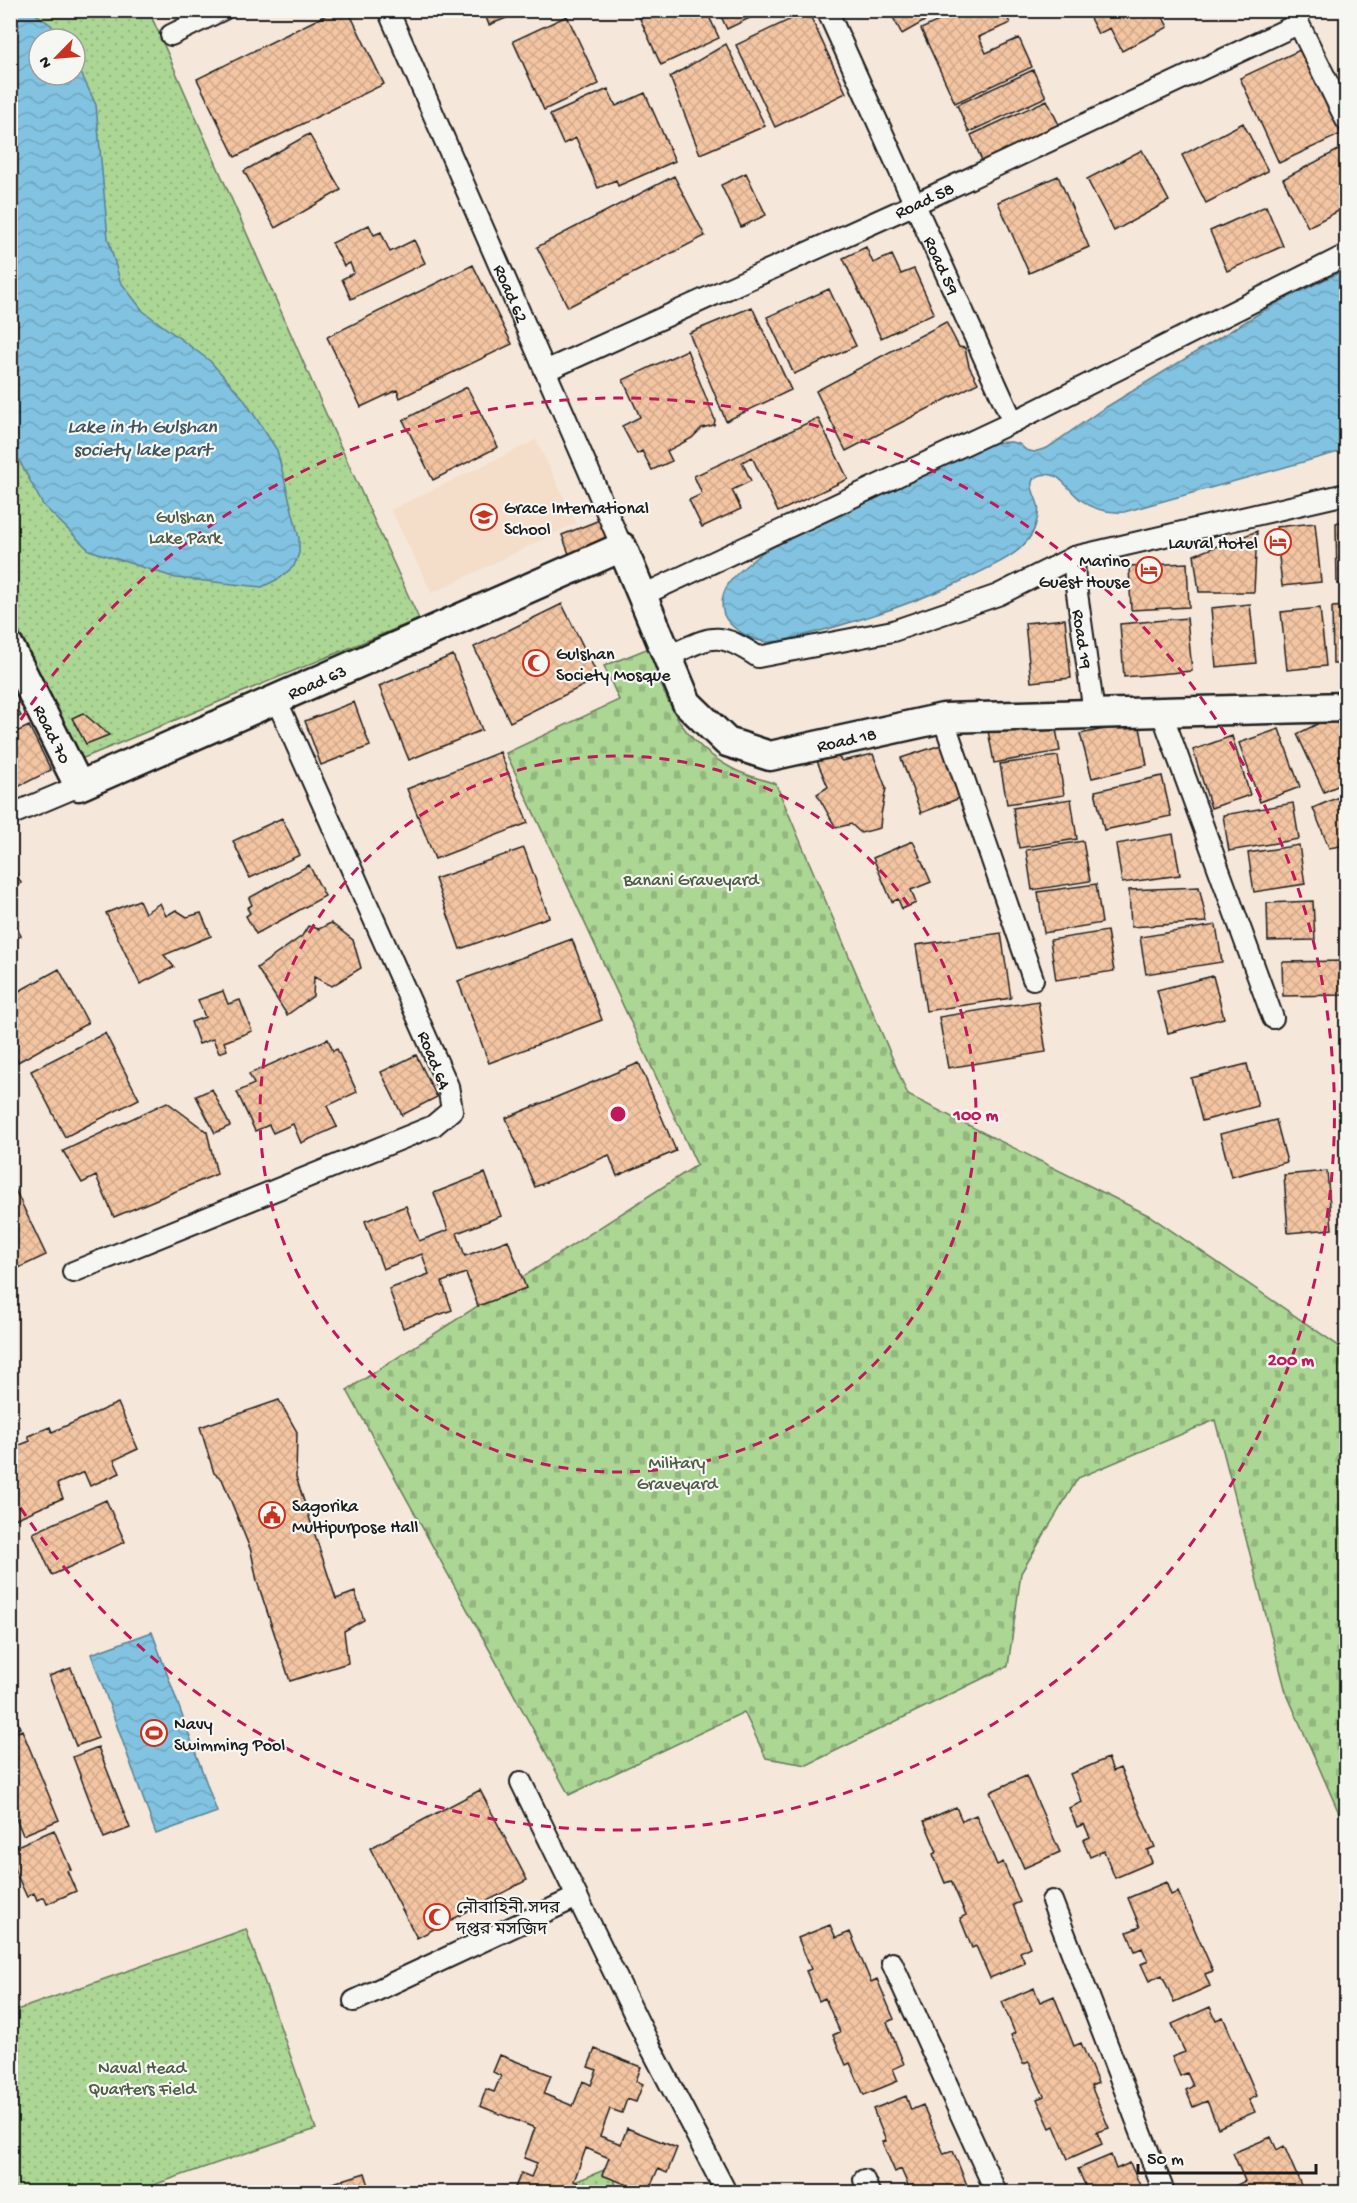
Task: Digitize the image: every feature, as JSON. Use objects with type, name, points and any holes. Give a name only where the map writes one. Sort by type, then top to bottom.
[{"type":"street","points":[[171,35],[222,10]]},
{"type":"street","name":"Road 62","points":[[388,10],[639,586]]},
{"type":"street","name":"Road 59","points":[[827,10],[913,205],[1013,422]]},
{"type":"street","points":[[1295,17],[1347,120]]},
{"type":"street","name":"Road 58","points":[[546,371],[913,205],[1295,17]]},
{"type":"street","points":[[639,586],[1013,422],[1347,255]]},
{"type":"street","points":[[668,656],[708,639],[726,638],[758,657],[893,632],[998,595],[1074,557],[1347,494]]},
{"type":"street","name":"Road 63","points":[[10,815],[622,547]]},
{"type":"street","name":"Road 19","points":[[1074,557],[1075,579],[1094,713]]},
{"type":"street","name":"Road 18","points":[[639,586],[687,703],[727,742],[770,756],[943,718],[1346,708]]},
{"type":"street","name":"Road 70","points":[[10,648],[79,786]]},
{"type":"street","name":"Road 64","points":[[73,1272],[433,1126],[452,1110],[448,1086],[276,699]]},
{"type":"street","points":[[1161,711],[1273,1018]]},
{"type":"street","points":[[943,718],[1033,979]]},
{"type":"street","points":[[521,1782],[649,2044],[726,2193]]},
{"type":"street","points":[[354,2001],[577,1897]]},
{"type":"street","points":[[1052,1901],[1164,2193]]},
{"type":"street","points":[[892,1963],[996,2193]]},
{"type":"shaded area","name":"Grace International School","points":[[536,440],[576,523],[432,593],[391,510]]},
{"type":"green space","name":"Gulshan Lake Park","points":[[11,11],[149,11],[419,619],[81,759],[11,616]]},
{"type":"green space","points":[[649,648],[661,685],[677,718],[700,746],[733,769],[776,784],[908,1095],[1150,1216],[1346,1351],[1346,1829],[1286,1692],[1215,1420],[1078,1478],[1021,1573],[1008,1666],[807,1765],[766,1758],[744,1712],[569,1795],[347,1390],[697,1165],[506,753],[619,700],[604,666]]},
{"type":"green space","name":"Naval Head Quarters Field","points":[[246,1929],[316,2129],[133,2192],[11,2192],[11,2012]]},
{"type":"green space","points":[[609,2168],[619,2192],[550,2192]]},
{"type":"water","name":"Lake in th Gulshan society lake part","points":[[10,11],[31,11],[52,27],[27,27],[27,87],[87,86],[96,105],[108,238],[120,281],[143,311],[210,361],[243,398],[277,450],[299,538],[299,553],[294,566],[280,578],[262,587],[176,578],[89,550],[43,505],[11,445]]},
{"type":"water","points":[[1346,269],[1346,450],[1124,512],[1107,511],[1091,506],[1076,496],[1059,478],[1048,474],[1041,475],[1036,477],[1032,483],[1038,512],[1033,532],[1027,541],[1004,560],[956,583],[873,615],[779,641],[769,642],[750,637],[731,625],[724,615],[722,604],[727,586],[740,571],[764,551],[984,443],[1011,442],[1034,452],[1047,448],[1100,411],[1271,306]]},
{"type":"water","name":"Navy Swimming Pool","points":[[152,1632],[217,1812],[156,1834],[91,1654]]},
{"type":"building","points":[[336,10],[348,10],[384,84],[235,157],[197,79]]},
{"type":"building","points":[[483,10],[526,10],[489,25]]},
{"type":"building","points":[[636,10],[706,10],[719,38],[661,65]]},
{"type":"building","points":[[718,10],[766,10],[727,29]]},
{"type":"building","points":[[889,10],[944,10],[902,34]]},
{"type":"building","points":[[962,10],[1003,10],[1010,23],[979,37],[986,53],[1019,38],[1032,67],[955,103],[921,29]]},
{"type":"building","points":[[1086,10],[1159,10],[1168,27],[1122,51],[1110,28],[1098,34]]},
{"type":"building","points":[[808,11],[846,93],[775,127],[736,45]]},
{"type":"building","points":[[567,16],[599,84],[544,110],[513,41]]},
{"type":"building","points":[[726,44],[765,126],[700,154],[670,77]]},
{"type":"building","points":[[1302,49],[1341,134],[1279,163],[1240,78]]},
{"type":"building","points":[[1033,70],[1046,97],[969,132],[957,105]]},
{"type":"building","points":[[608,89],[616,106],[645,93],[675,161],[618,186],[616,180],[598,188],[576,138],[563,144],[550,115]]},
{"type":"building","points":[[1047,100],[1060,127],[983,163],[971,135]]},
{"type":"building","points":[[1243,123],[1268,171],[1206,203],[1182,155]]},
{"type":"building","points":[[309,134],[341,190],[275,228],[244,171]]},
{"type":"building","points":[[1344,147],[1346,151],[1346,207],[1308,227],[1283,179]]},
{"type":"building","points":[[1142,150],[1169,201],[1114,231],[1087,179]]},
{"type":"building","points":[[746,173],[766,215],[741,227],[721,185]]},
{"type":"building","points":[[674,176],[705,236],[568,307],[537,247]]},
{"type":"building","points":[[1058,176],[1089,247],[1029,273],[998,202]]},
{"type":"building","points":[[1266,206],[1283,246],[1227,271],[1210,231]]},
{"type":"building","points":[[369,225],[374,235],[381,232],[390,252],[414,240],[425,263],[351,299],[342,279],[354,273],[350,263],[344,266],[332,243]]},
{"type":"building","points":[[866,247],[873,263],[892,255],[901,274],[914,269],[934,313],[881,338],[843,258]]},
{"type":"building","points":[[473,265],[512,344],[400,398],[397,390],[361,407],[327,337]]},
{"type":"building","points":[[829,289],[856,346],[794,374],[767,317]]},
{"type":"building","points":[[752,307],[791,390],[726,421],[689,333]]},
{"type":"building","points":[[946,322],[959,347],[965,348],[969,366],[978,383],[846,451],[816,391]]},
{"type":"building","points":[[687,350],[715,420],[714,425],[702,428],[692,438],[667,451],[672,461],[652,470],[642,451],[637,454],[622,426],[640,417],[623,380]]},
{"type":"building","points":[[467,387],[498,447],[433,480],[403,420]]},
{"type":"building","points":[[818,418],[848,479],[778,512],[752,457],[742,462],[751,481],[732,490],[741,509],[702,527],[689,500],[702,494],[694,476]]},
{"type":"building","points":[[602,519],[612,545],[572,562],[562,535]]},
{"type":"building","points":[[1346,519],[1346,584],[1337,584],[1336,523]]},
{"type":"building","points":[[1315,523],[1321,582],[1282,586],[1276,527]]},
{"type":"building","points":[[1257,531],[1254,592],[1199,592],[1194,555]]},
{"type":"building","points":[[1187,563],[1189,607],[1131,610],[1129,566]]},
{"type":"building","name":"Gulshan Society Mosque","points":[[562,604],[599,678],[510,722],[474,647]]},
{"type":"building","points":[[1250,604],[1256,663],[1216,667],[1211,608]]},
{"type":"building","points":[[1346,606],[1346,664],[1333,664],[1332,607]]},
{"type":"building","points":[[1320,608],[1326,666],[1287,670],[1281,612]]},
{"type":"building","points":[[1187,618],[1192,671],[1124,677],[1120,624]]},
{"type":"building","points":[[1065,619],[1071,678],[1031,682],[1025,623]]},
{"type":"building","points":[[453,655],[482,730],[409,760],[379,686]]},
{"type":"building","points":[[10,696],[21,716],[10,721]]},
{"type":"building","points":[[354,702],[370,746],[321,765],[305,721]]},
{"type":"building","points":[[83,713],[109,735],[86,744],[72,718]]},
{"type":"building","points":[[1335,715],[1346,740],[1346,782],[1324,792],[1297,734]]},
{"type":"building","points":[[1054,718],[1060,751],[994,763],[987,725]]},
{"type":"building","points":[[1139,722],[1147,765],[1092,778],[1080,734]]},
{"type":"building","points":[[29,726],[51,770],[10,791],[10,735]]},
{"type":"building","points":[[1279,729],[1300,787],[1260,802],[1239,743]]},
{"type":"building","points":[[1232,736],[1250,795],[1211,808],[1193,750]]},
{"type":"building","points":[[941,745],[960,798],[921,813],[901,758]]},
{"type":"building","points":[[500,752],[528,823],[435,859],[407,789]]},
{"type":"building","points":[[873,754],[886,788],[880,828],[861,833],[851,824],[836,828],[817,794],[828,787],[817,761],[837,756],[842,761]]},
{"type":"building","points":[[1058,756],[1064,795],[1007,804],[1000,764]]},
{"type":"building","points":[[1162,776],[1171,816],[1104,830],[1095,791]]},
{"type":"building","points":[[1346,794],[1346,845],[1329,848],[1313,808]]},
{"type":"building","points":[[1071,799],[1077,839],[1019,848],[1013,808]]},
{"type":"building","points":[[1293,803],[1299,839],[1229,851],[1223,815]]},
{"type":"building","points":[[282,818],[300,855],[250,878],[233,841]]},
{"type":"building","points":[[1173,834],[1180,875],[1122,883],[1116,844]]},
{"type":"building","points":[[913,841],[931,882],[911,890],[916,903],[902,909],[898,899],[892,902],[873,858]]},
{"type":"building","points":[[1083,841],[1090,881],[1032,890],[1026,850]]},
{"type":"building","points":[[1299,845],[1305,884],[1254,892],[1248,853]]},
{"type":"building","points":[[524,848],[549,917],[460,949],[435,879]]},
{"type":"building","points":[[12,865],[21,883],[10,889],[10,866]]},
{"type":"building","points":[[309,865],[325,896],[256,934],[246,916],[250,913],[247,908],[252,905],[249,898]]},
{"type":"building","points":[[1096,884],[1102,923],[1044,933],[1038,892]]},
{"type":"building","points":[[1199,887],[1207,922],[1131,927],[1129,890]]},
{"type":"building","points":[[139,900],[145,913],[160,903],[166,916],[176,910],[187,917],[201,913],[211,936],[164,955],[174,967],[140,984],[106,913]]},
{"type":"building","points":[[1313,901],[1315,940],[1268,941],[1267,903]]},
{"type":"building","points":[[10,915],[21,936],[10,941]]},
{"type":"building","points":[[331,923],[353,940],[361,968],[332,986],[314,977],[313,996],[287,1015],[257,968],[302,936],[308,926],[319,929]]},
{"type":"building","points":[[1216,925],[1222,962],[1146,974],[1140,937]]},
{"type":"building","points":[[1107,931],[1114,971],[1056,980],[1050,940]]},
{"type":"building","points":[[1001,933],[1011,998],[926,1011],[916,945]]},
{"type":"building","points":[[572,939],[602,1020],[489,1063],[458,981]]},
{"type":"building","points":[[1345,961],[1345,995],[1283,996],[1282,962]]},
{"type":"building","points":[[59,969],[88,1023],[18,1062],[10,1049],[10,996]]},
{"type":"building","points":[[1213,976],[1224,1018],[1168,1033],[1157,990]]},
{"type":"building","points":[[223,991],[228,1004],[240,1000],[252,1031],[224,1042],[227,1050],[219,1053],[213,1039],[199,1044],[191,1022],[205,1017],[198,1000]]},
{"type":"building","points":[[1038,1001],[1046,1052],[948,1068],[939,1017]]},
{"type":"building","points":[[105,1033],[139,1099],[65,1137],[31,1071]]},
{"type":"building","points":[[328,1039],[333,1051],[337,1049],[357,1092],[327,1106],[337,1127],[301,1143],[293,1124],[273,1133],[269,1125],[255,1131],[237,1092],[254,1084],[249,1074]]},
{"type":"building","points":[[416,1055],[437,1097],[402,1115],[381,1072]]},
{"type":"building","points":[[639,1063],[676,1151],[617,1176],[609,1155],[535,1187],[506,1118]]},
{"type":"building","points":[[1247,1064],[1258,1106],[1202,1121],[1191,1078]]},
{"type":"building","points":[[212,1089],[230,1126],[215,1133],[196,1096]]},
{"type":"building","points":[[167,1102],[207,1132],[217,1174],[114,1217],[96,1176],[82,1183],[63,1151]]},
{"type":"building","points":[[1276,1120],[1287,1162],[1231,1177],[1220,1134]]},
{"type":"building","points":[[1327,1171],[1332,1229],[1288,1233],[1284,1175]]},
{"type":"building","points":[[485,1173],[501,1216],[457,1233],[465,1256],[508,1240],[526,1288],[478,1306],[466,1273],[442,1282],[452,1310],[403,1328],[389,1289],[429,1274],[422,1254],[383,1269],[365,1221],[406,1206],[419,1241],[448,1230],[434,1193]]},
{"type":"building","points":[[10,1182],[46,1255],[10,1272]]},
{"type":"building","name":"Sagorika Multipurpose Hall","points":[[279,1400],[297,1432],[296,1477],[336,1599],[355,1592],[364,1620],[344,1631],[348,1663],[290,1681],[257,1581],[251,1551],[222,1479],[214,1473],[200,1427]]},
{"type":"building","points":[[118,1403],[138,1449],[114,1460],[120,1473],[90,1486],[84,1472],[57,1484],[63,1498],[15,1519],[10,1508],[10,1449],[30,1441],[28,1436],[50,1427],[52,1432]]},
{"type":"building","points":[[106,1500],[125,1542],[52,1575],[33,1533]]},
{"type":"building","points":[[71,1668],[98,1738],[76,1746],[49,1676]]},
{"type":"building","points":[[10,1700],[20,1728],[10,1731]]},
{"type":"building","points":[[22,1730],[59,1820],[23,1835],[15,1816],[10,1818],[10,1735]]},
{"type":"building","points":[[98,1747],[130,1828],[104,1838],[73,1757]]},
{"type":"building","points":[[1108,1758],[1113,1771],[1120,1768],[1155,1847],[1147,1850],[1152,1862],[1115,1878],[1104,1851],[1090,1857],[1083,1840],[1090,1837],[1084,1824],[1077,1827],[1069,1808],[1082,1802],[1070,1774]]},
{"type":"building","points":[[1026,1776],[1060,1852],[1024,1868],[990,1792]]},
{"type":"building","points":[[480,1790],[527,1880],[417,1938],[370,1848]]},
{"type":"building","points":[[956,1807],[962,1821],[976,1815],[997,1865],[1003,1862],[1020,1902],[1013,1905],[1030,1947],[1020,1952],[1025,1963],[990,1978],[976,1946],[972,1948],[960,1918],[966,1915],[951,1881],[945,1883],[933,1854],[937,1852],[924,1821]]},
{"type":"building","points":[[54,1830],[71,1870],[67,1871],[76,1891],[47,1904],[44,1897],[37,1900],[34,1893],[27,1897],[10,1860],[10,1849]]},
{"type":"building","points":[[1166,1882],[1171,1895],[1178,1892],[1213,1971],[1205,1974],[1210,1986],[1174,2002],[1162,1975],[1149,1981],[1141,1964],[1148,1961],[1142,1948],[1135,1951],[1127,1932],[1140,1927],[1128,1898]]},
{"type":"building","points":[[830,1925],[836,1938],[850,1932],[871,1982],[877,1979],[894,2019],[887,2022],[904,2064],[893,2069],[898,2081],[864,2095],[850,2063],[846,2065],[833,2035],[840,2032],[825,1998],[819,2001],[806,1971],[811,1969],[798,1938]]},
{"type":"building","points":[[1034,1988],[1040,2002],[1054,1996],[1074,2046],[1081,2043],[1098,2083],[1091,2086],[1109,2128],[1097,2132],[1102,2144],[1068,2159],[1054,2126],[1050,2128],[1037,2099],[1044,2096],[1029,2062],[1023,2064],[1011,2035],[1015,2033],[1002,2002]]},
{"type":"building","points":[[1210,2007],[1216,2020],[1223,2017],[1257,2096],[1249,2100],[1255,2112],[1218,2128],[1207,2101],[1193,2107],[1186,2090],[1193,2086],[1187,2073],[1180,2076],[1172,2057],[1185,2052],[1172,2024]]},
{"type":"building","points":[[595,2049],[641,2067],[636,2081],[643,2084],[636,2102],[627,2099],[622,2113],[610,2109],[600,2136],[621,2144],[627,2128],[677,2148],[667,2173],[658,2169],[646,2192],[602,2175],[609,2158],[586,2148],[574,2181],[589,2187],[587,2192],[520,2192],[514,2190],[521,2173],[531,2177],[537,2163],[524,2158],[535,2128],[480,2106],[486,2089],[494,2092],[501,2076],[493,2072],[500,2055],[551,2075],[544,2094],[573,2106],[583,2081],[591,2085],[597,2070],[588,2067]]},
{"type":"building","points":[[906,2096],[911,2110],[923,2105],[944,2154],[953,2151],[969,2190],[964,2192],[911,2192],[901,2169],[895,2172],[882,2142],[886,2141],[873,2109]]},
{"type":"building","points":[[1271,2137],[1277,2150],[1284,2146],[1304,2192],[1235,2192],[1233,2187],[1245,2181],[1233,2153]]},
{"type":"building","points":[[1111,2155],[1116,2169],[1130,2163],[1143,2192],[1088,2192],[1078,2169]]},
{"type":"building","points":[[365,2173],[371,2192],[304,2192]]},
{"type":"place","name":"Grace International School","points":[[484,517]]},
{"type":"place","name":"Laural Hotel","points":[[1278,542]]},
{"type":"place","name":"Marino Guest House","points":[[1149,570]]},
{"type":"place","name":"Gulshan Society Mosque","points":[[536,663]]},
{"type":"place","name":"Sagorika Multipurpose Hall","points":[[272,1515]]},
{"type":"place","name":"Navy Swimming Pool","points":[[154,1733]]},
{"type":"place","name":"নৌবাহিনী সদর দপ্তর মসজিদ","points":[[437,1917]]},
{"type":"park label","name":"Banani Graveyard","points":[[691,879]]},
{"type":"park label","name":"Military Graveyard","points":[[677,1472]]}]
